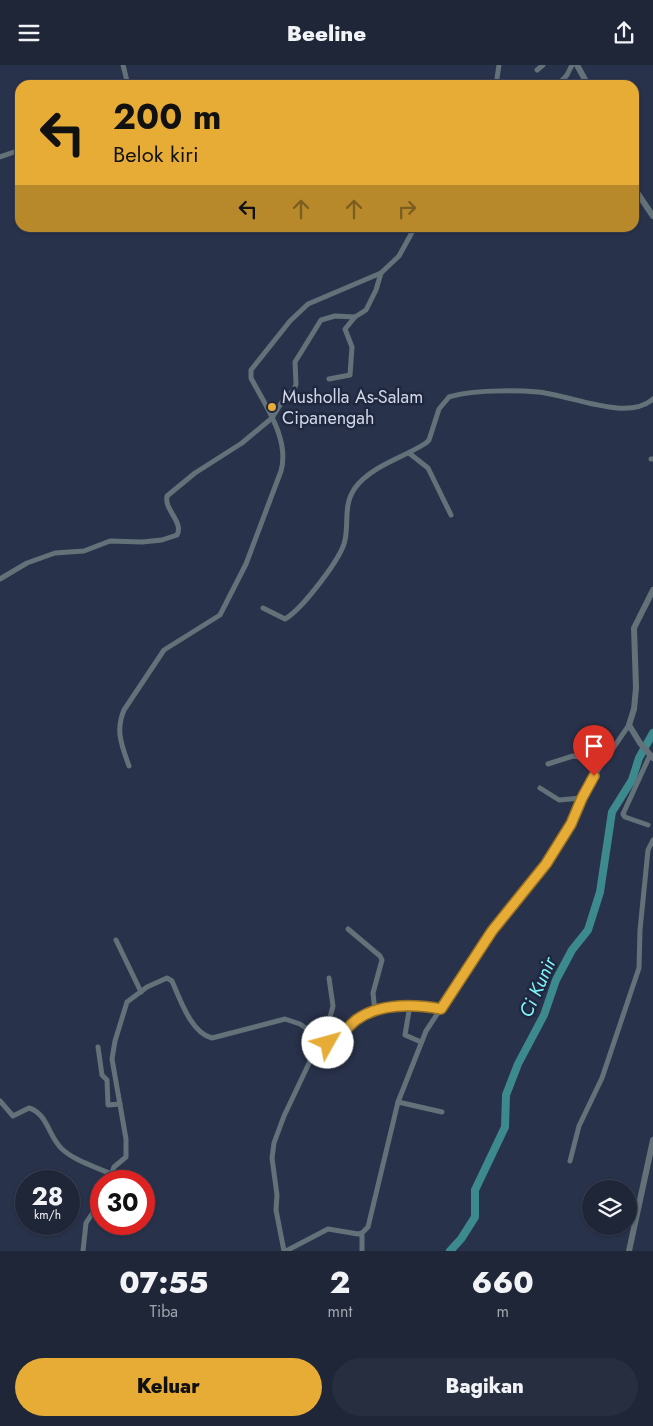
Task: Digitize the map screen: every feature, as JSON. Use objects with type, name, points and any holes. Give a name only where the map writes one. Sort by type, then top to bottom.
[{"type":"street","points":[[123,65],[127,80]]},
{"type":"street","points":[[496,80],[498,65]]},
{"type":"street","points":[[537,70],[544,65]]},
{"type":"street","points":[[562,80],[572,65]]},
{"type":"street","points":[[577,65],[585,80]]},
{"type":"street","points":[[0,157],[15,152]]},
{"type":"street","points":[[639,195],[653,216]]},
{"type":"street","points":[[129,766],[119,734],[124,710],[164,650],[220,615],[246,564],[283,464],[279,437],[269,421],[251,378],[252,370],[290,321],[308,304],[381,273],[399,256],[412,232]]},
{"type":"street","points":[[329,379],[350,375],[352,347],[345,329],[370,304],[381,273]]},
{"type":"street","points":[[0,579],[34,559],[55,553],[84,551],[115,541],[142,542],[162,540],[177,535],[178,525],[166,502],[167,496],[195,473],[242,443],[269,421],[282,402],[294,390],[296,384],[295,362],[321,320],[335,316],[355,317]]},
{"type":"street","points":[[263,608],[284,619],[298,609],[318,585],[343,546],[347,504],[354,489],[364,479],[429,439],[443,403],[454,396],[537,392],[621,409],[643,406],[653,399]]},
{"type":"street","points":[[409,453],[428,468],[451,515]]},
{"type":"street","points":[[362,1251],[362,1233],[370,1224],[398,1102],[421,1042],[492,931],[546,864],[571,824],[582,798],[629,725],[634,709],[636,688],[634,628],[653,590]]},
{"type":"street","points":[[629,725],[650,755],[623,814],[624,817],[648,825]]},
{"type":"street","points":[[548,764],[573,756],[605,761]]},
{"type":"street","points":[[540,788],[559,800],[582,798]]},
{"type":"street","points":[[570,1161],[579,1126],[602,1078],[640,968],[640,930],[648,850],[653,840]]},
{"type":"street","points":[[348,929],[380,956],[382,960],[373,993],[375,1012]]},
{"type":"street","points":[[116,940],[141,992]]},
{"type":"street","points":[[329,978],[333,1006],[321,1039],[284,1116],[272,1158],[277,1195],[276,1210],[285,1251],[328,1229],[362,1233]]},
{"type":"street","points":[[113,1170],[126,1157],[113,1053],[125,1007],[129,999],[159,980],[170,979],[197,1028],[206,1037],[218,1037],[285,1019],[300,1024],[325,1042],[331,1042],[358,1019],[375,1012],[410,1005],[441,1009]]},
{"type":"street","points":[[410,1005],[405,1035],[421,1042]]},
{"type":"street","points":[[98,1047],[102,1075],[107,1080],[108,1105],[120,1104]]},
{"type":"street","points":[[0,1101],[13,1116],[29,1108],[37,1111],[42,1115],[60,1148],[103,1170]]},
{"type":"street","points":[[398,1102],[442,1113]]},
{"type":"street","points":[[629,1251],[653,1139]]},
{"type":"street","points":[[82,1251],[86,1223],[90,1217]]},
{"type":"waterway","name":"Ci Kunir","points":[[450,1251],[461,1239],[475,1217],[475,1190],[505,1127],[506,1095],[518,1064],[544,1015],[556,980],[572,950],[588,930],[600,892],[612,812],[632,780],[639,758],[653,733]]},
{"type":"place","name":"Musholla As-Salam Cipanengah","points":[[272,407]]},
{"type":"route","points":[[328,1043],[358,1019],[381,1010],[403,1005],[441,1009],[492,931],[546,864],[571,824],[594,776]]}]
